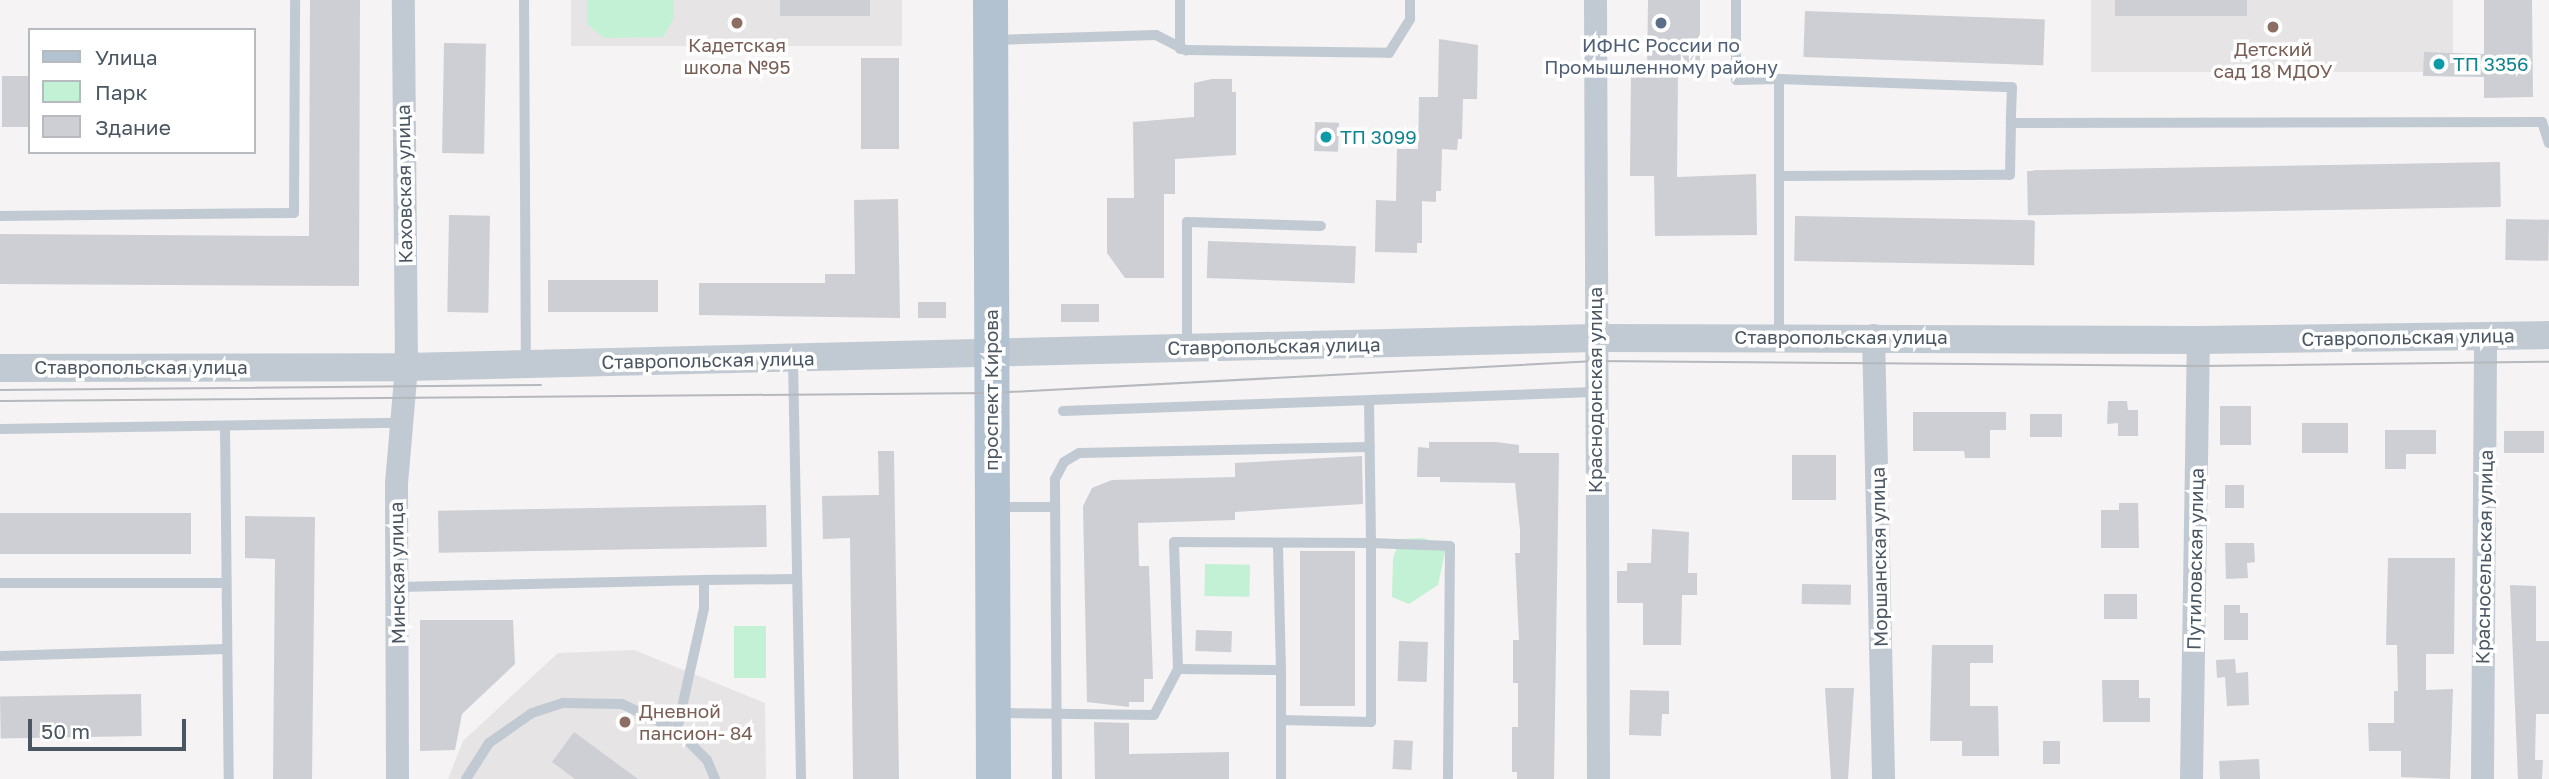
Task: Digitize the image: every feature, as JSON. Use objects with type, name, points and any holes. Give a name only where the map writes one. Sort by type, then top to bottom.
[{"type":"main road","name":"проспект Кирова","points":[[990,0],[993,779]]},
{"type":"street","name":"Каховская улица","points":[[403,0],[406,367]]},
{"type":"street","name":"Краснодонская улица","points":[[1595,0],[1594,392],[1598,779]]},
{"type":"street","name":"Ставропольская улица","points":[[0,368],[406,367],[1595,338],[1873,335],[2198,340],[2549,335]]},
{"type":"street","name":"Моршанская улица","points":[[1873,335],[1883,779]]},
{"type":"street","name":"Красносельская улица","points":[[2482,779],[2486,336]]},
{"type":"street","name":"Путиловская улица","points":[[2191,779],[2198,340]]},
{"type":"street","name":"Минская улица","points":[[397,779],[399,423],[406,367]]},
{"type":"lane","points":[[0,216],[294,213],[295,0]]},
{"type":"lane","points":[[524,0],[526,364]]},
{"type":"lane","points":[[1180,0],[1180,49]]},
{"type":"lane","points":[[990,40],[1156,35],[1180,49],[1389,53],[1410,19],[1410,0]]},
{"type":"lane","points":[[1735,0],[1736,80],[2012,87],[2010,175],[1781,176]]},
{"type":"lane","points":[[1779,79],[1779,336]]},
{"type":"lane","points":[[2011,123],[2542,122],[2549,143]]},
{"type":"lane","points":[[1187,348],[1187,222],[1321,226]]},
{"type":"lane","points":[[793,358],[801,779]]},
{"type":"lane","points":[[1063,411],[1594,392]]},
{"type":"lane","points":[[1281,720],[1371,722],[1369,401]]},
{"type":"lane","points":[[0,429],[399,423]]},
{"type":"lane","points":[[225,426],[226,649],[230,674],[229,779]]},
{"type":"lane","points":[[1057,779],[1055,479],[1064,462],[1079,453],[1370,447]]},
{"type":"lane","points":[[992,507],[1055,508]]},
{"type":"lane","points":[[993,713],[1154,715],[1178,669],[1174,542],[1450,546],[1448,779]]},
{"type":"lane","points":[[1278,543],[1281,779]]},
{"type":"lane","points":[[398,587],[797,579]]},
{"type":"lane","points":[[677,730],[704,608],[704,580]]},
{"type":"lane","points":[[0,583],[226,583]]},
{"type":"lane","points":[[0,656],[226,649]]},
{"type":"lane","points":[[1178,669],[1281,670]]},
{"type":"lane","points":[[466,779],[489,743],[532,713],[563,703],[622,704],[677,730],[707,760],[715,779]]},
{"type":"shaded area","name":"Кадетская школа №95","points":[[571,0],[902,0],[902,46],[571,46]]},
{"type":"shaded area","name":"Детский сад 18 МДОУ","points":[[2091,0],[2453,0],[2453,72],[2091,72]]},
{"type":"shaded area","name":"Дневной пансион- 84","points":[[634,650],[765,703],[766,779],[448,779],[463,741],[558,653]]},
{"type":"green space","points":[[587,0],[674,0],[674,18],[663,37],[604,38],[587,24]]},
{"type":"green space","points":[[1424,538],[1446,547],[1438,585],[1409,604],[1392,597],[1393,558],[1400,539]]},
{"type":"green space","points":[[1205,564],[1250,565],[1249,597],[1204,596]]},
{"type":"green space","points":[[734,626],[766,626],[766,678],[734,678]]},
{"type":"building","points":[[310,0],[360,0],[359,286],[0,284],[0,234],[309,236]]},
{"type":"building","points":[[780,0],[870,0],[870,16],[780,16]]},
{"type":"building","points":[[1648,0],[1700,0],[1700,74],[1678,74],[1677,177],[1756,174],[1757,235],[1655,236],[1654,176],[1630,176],[1631,74],[1647,74]]},
{"type":"building","points":[[2115,0],[2247,0],[2247,16],[2115,16]]},
{"type":"building","points":[[2484,0],[2532,0],[2533,97],[2484,98],[2484,77],[2423,76],[2424,52],[2484,54]]},
{"type":"building","points":[[1805,11],[2045,19],[2043,65],[1803,57]]},
{"type":"building","points":[[1439,39],[1478,45],[1477,99],[1463,99],[1462,139],[1458,139],[1457,150],[1442,149],[1441,191],[1436,191],[1436,202],[1422,201],[1422,243],[1417,243],[1417,253],[1375,252],[1376,200],[1396,201],[1397,149],[1418,149],[1419,97],[1438,97]]},
{"type":"building","points":[[444,43],[486,44],[484,154],[442,153]]},
{"type":"building","points":[[861,58],[899,58],[899,149],[861,149]]},
{"type":"building","points":[[2,76],[28,76],[28,127],[2,127]]},
{"type":"building","points":[[1232,79],[1232,92],[1236,92],[1236,155],[1175,159],[1175,194],[1164,194],[1164,278],[1125,278],[1107,253],[1107,198],[1134,198],[1133,122],[1194,117],[1194,83]]},
{"type":"building","name":"ТП 3099","points":[[1315,122],[1339,123],[1338,152],[1314,151]]},
{"type":"building","points":[[2500,162],[2501,207],[2028,215],[2027,170]]},
{"type":"building","points":[[898,199],[900,318],[699,315],[699,283],[825,283],[825,274],[855,274],[854,200]]},
{"type":"building","points":[[449,215],[490,216],[488,313],[447,312]]},
{"type":"building","points":[[1795,216],[2035,220],[2034,265],[1794,261]]},
{"type":"building","points":[[2506,219],[2549,220],[2548,261],[2505,260]]},
{"type":"building","points":[[1208,241],[1356,246],[1355,283],[1207,278]]},
{"type":"building","points":[[548,280],[658,280],[658,312],[548,312]]},
{"type":"building","points":[[918,302],[946,302],[946,318],[918,318]]},
{"type":"building","points":[[1061,304],[1099,304],[1099,322],[1061,322]]},
{"type":"building","points":[[2108,401],[2127,401],[2128,410],[2138,410],[2138,436],[2118,436],[2118,423],[2107,424]]},
{"type":"building","points":[[2220,406],[2251,406],[2251,445],[2220,445]]},
{"type":"building","points":[[1913,412],[2006,412],[2006,430],[1990,430],[1990,458],[1965,458],[1964,451],[1913,451]]},
{"type":"building","points":[[2030,414],[2062,414],[2062,437],[2030,437]]},
{"type":"building","points":[[2302,423],[2348,423],[2348,453],[2302,453]]},
{"type":"building","points":[[2385,430],[2436,430],[2436,454],[2406,454],[2406,469],[2385,469]]},
{"type":"building","points":[[2504,431],[2544,431],[2544,453],[2504,453]]},
{"type":"building","points":[[1429,442],[1496,442],[1519,445],[1519,453],[1559,453],[1554,779],[1517,779],[1517,772],[1512,772],[1512,727],[1518,727],[1518,683],[1513,683],[1513,640],[1519,640],[1515,553],[1520,553],[1515,483],[1440,482],[1440,477],[1417,477],[1418,447],[1429,448]]},
{"type":"building","points":[[878,451],[894,451],[899,779],[853,779],[850,538],[823,539],[822,496],[879,495]]},
{"type":"building","points":[[1792,455],[1836,455],[1836,500],[1792,500]]},
{"type":"building","points":[[1362,456],[1363,504],[1235,512],[1235,520],[1138,523],[1139,566],[1149,566],[1153,679],[1144,679],[1144,702],[1129,702],[1129,707],[1087,702],[1083,506],[1092,488],[1112,480],[1235,477],[1235,463]]},
{"type":"building","points":[[2225,485],[2244,485],[2244,508],[2225,508]]},
{"type":"building","points":[[2119,503],[2138,503],[2139,548],[2101,548],[2101,510],[2119,510]]},
{"type":"building","points":[[766,505],[767,547],[439,553],[438,511]]},
{"type":"building","points":[[0,513],[191,513],[191,554],[0,554]]},
{"type":"building","points":[[245,516],[315,517],[312,779],[273,779],[275,559],[245,558]]},
{"type":"building","points":[[1652,529],[1689,532],[1688,573],[1697,573],[1697,595],[1682,595],[1681,645],[1643,645],[1643,603],[1617,603],[1617,571],[1627,571],[1627,563],[1651,563]]},
{"type":"building","points":[[2225,543],[2254,543],[2255,562],[2247,563],[2248,578],[2226,579]]},
{"type":"building","points":[[1300,551],[1355,551],[1355,706],[1300,706]]},
{"type":"building","points":[[2388,558],[2455,558],[2454,654],[2426,654],[2426,690],[2453,689],[2450,779],[2401,777],[2401,751],[2369,751],[2368,723],[2394,723],[2394,691],[2398,691],[2397,645],[2386,645]]},
{"type":"building","points":[[1802,584],[1851,585],[1851,605],[1802,604]]},
{"type":"building","points":[[2510,585],[2536,586],[2536,641],[2549,641],[2549,714],[2536,714],[2535,760],[2543,760],[2542,779],[2518,779]]},
{"type":"building","points":[[2104,594],[2137,594],[2137,619],[2104,619]]},
{"type":"building","points":[[2224,605],[2240,605],[2240,613],[2248,613],[2248,640],[2224,640]]},
{"type":"building","points":[[420,620],[513,620],[515,664],[462,714],[455,750],[420,751]]},
{"type":"building","points":[[1196,630],[1232,631],[1231,652],[1195,651]]},
{"type":"building","points":[[1399,641],[1428,642],[1427,682],[1398,681]]},
{"type":"building","points":[[1932,645],[1993,645],[1993,663],[1970,663],[1970,706],[1998,706],[1999,756],[1962,756],[1962,741],[1930,741]]},
{"type":"building","points":[[2235,659],[2236,673],[2248,672],[2249,705],[2227,706],[2225,677],[2217,678],[2216,660]]},
{"type":"building","points":[[2102,680],[2139,680],[2139,698],[2150,698],[2150,722],[2103,722]]},
{"type":"building","points":[[1825,688],[1854,688],[1848,779],[1831,779]]},
{"type":"building","points":[[1630,690],[1669,691],[1669,714],[1662,714],[1661,736],[1629,735]]},
{"type":"building","points":[[141,694],[142,736],[1,738],[0,696]]},
{"type":"building","points":[[1094,722],[1129,723],[1129,754],[1229,752],[1229,779],[1095,779]]},
{"type":"building","points":[[574,732],[638,779],[575,779],[552,762]]},
{"type":"building","points":[[1394,740],[1413,741],[1411,770],[1392,769]]},
{"type":"building","points":[[2043,741],[2060,741],[2060,764],[2043,764]]},
{"type":"building","points":[[2259,759],[2260,779],[2220,779],[2219,761]]},
{"type":"tram line","points":[[0,401],[991,393],[1595,361],[2199,366],[2549,362]]},
{"type":"tram line","points":[[0,390],[541,385]]},
{"type":"place","name":"Кадетская школа №95","points":[[737,23]]},
{"type":"place","name":"ИФНС России по Промышленному району","points":[[1661,23]]},
{"type":"place","name":"Детский сад 18 МДОУ","points":[[2273,27]]},
{"type":"place","name":"ТП 3356","points":[[2439,64]]},
{"type":"place","name":"ТП 3099","points":[[1326,137]]},
{"type":"place","name":"Дневной пансион- 84","points":[[625,722]]}]
